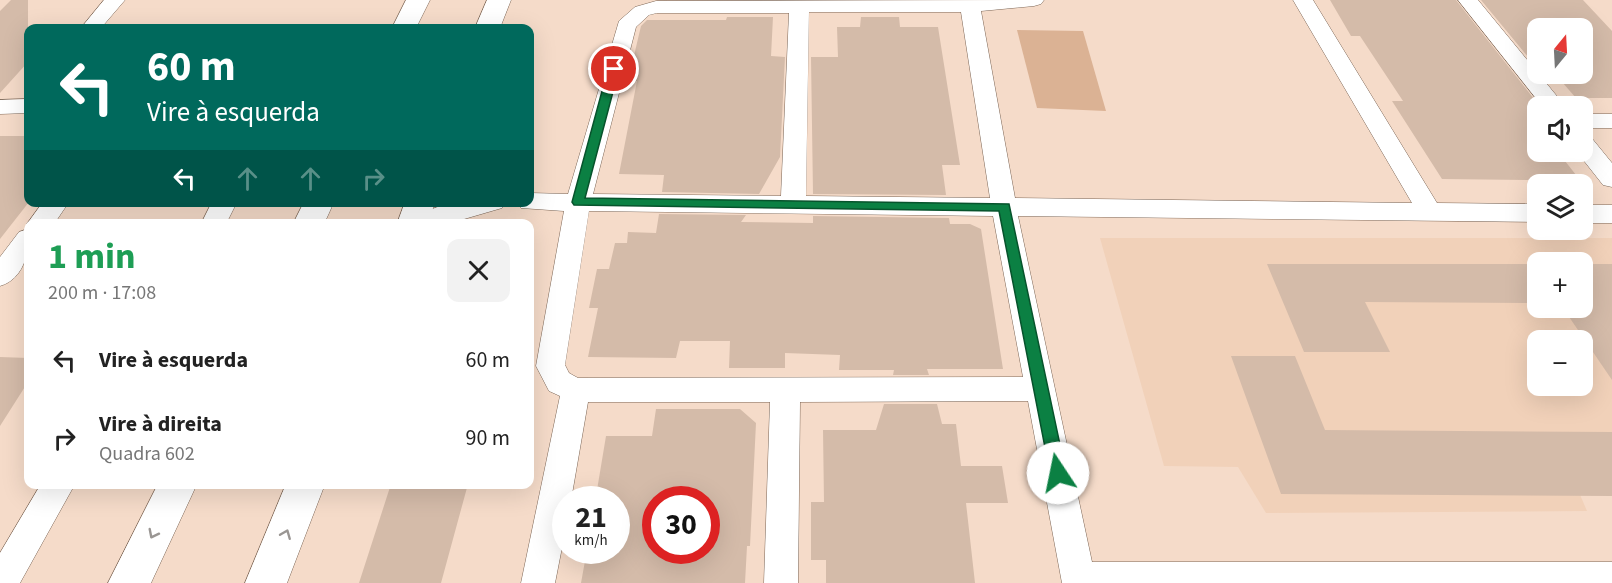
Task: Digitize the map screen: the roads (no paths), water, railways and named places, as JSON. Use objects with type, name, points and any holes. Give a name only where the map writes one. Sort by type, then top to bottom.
[{"type":"street","points":[[94,24],[115,0]]},
{"type":"street","points":[[1034,0],[799,7],[656,7],[633,17],[626,25],[578,202],[550,366],[559,382],[576,390],[1041,389]]},
{"type":"street","points":[[1303,0],[1430,212]]},
{"type":"street","points":[[1468,0],[1546,96]]},
{"type":"street","points":[[406,24],[419,2]]},
{"type":"street","points":[[489,24],[495,2]]},
{"type":"street","points":[[970,3],[1004,207],[1079,581],[1612,579]]},
{"type":"street","points":[[793,205],[799,7]]},
{"type":"street","points":[[0,107],[24,105]]},
{"type":"street","points":[[1593,121],[1612,121]]},
{"type":"street","points":[[1593,156],[1612,179]]},
{"type":"street","points":[[534,202],[1527,213]]},
{"type":"street","points":[[44,219],[53,207]]},
{"type":"street","points":[[433,219],[470,207]]},
{"type":"street","points":[[1593,214],[1612,214]]},
{"type":"street","points":[[0,276],[24,244]]},
{"type":"street","points":[[538,583],[576,390]]},
{"type":"street","points":[[781,583],[785,390]]},
{"type":"street","points":[[1,583],[56,489]]},
{"type":"street","points":[[129,583],[176,489]]},
{"type":"street","points":[[266,583],[304,489]]}]
